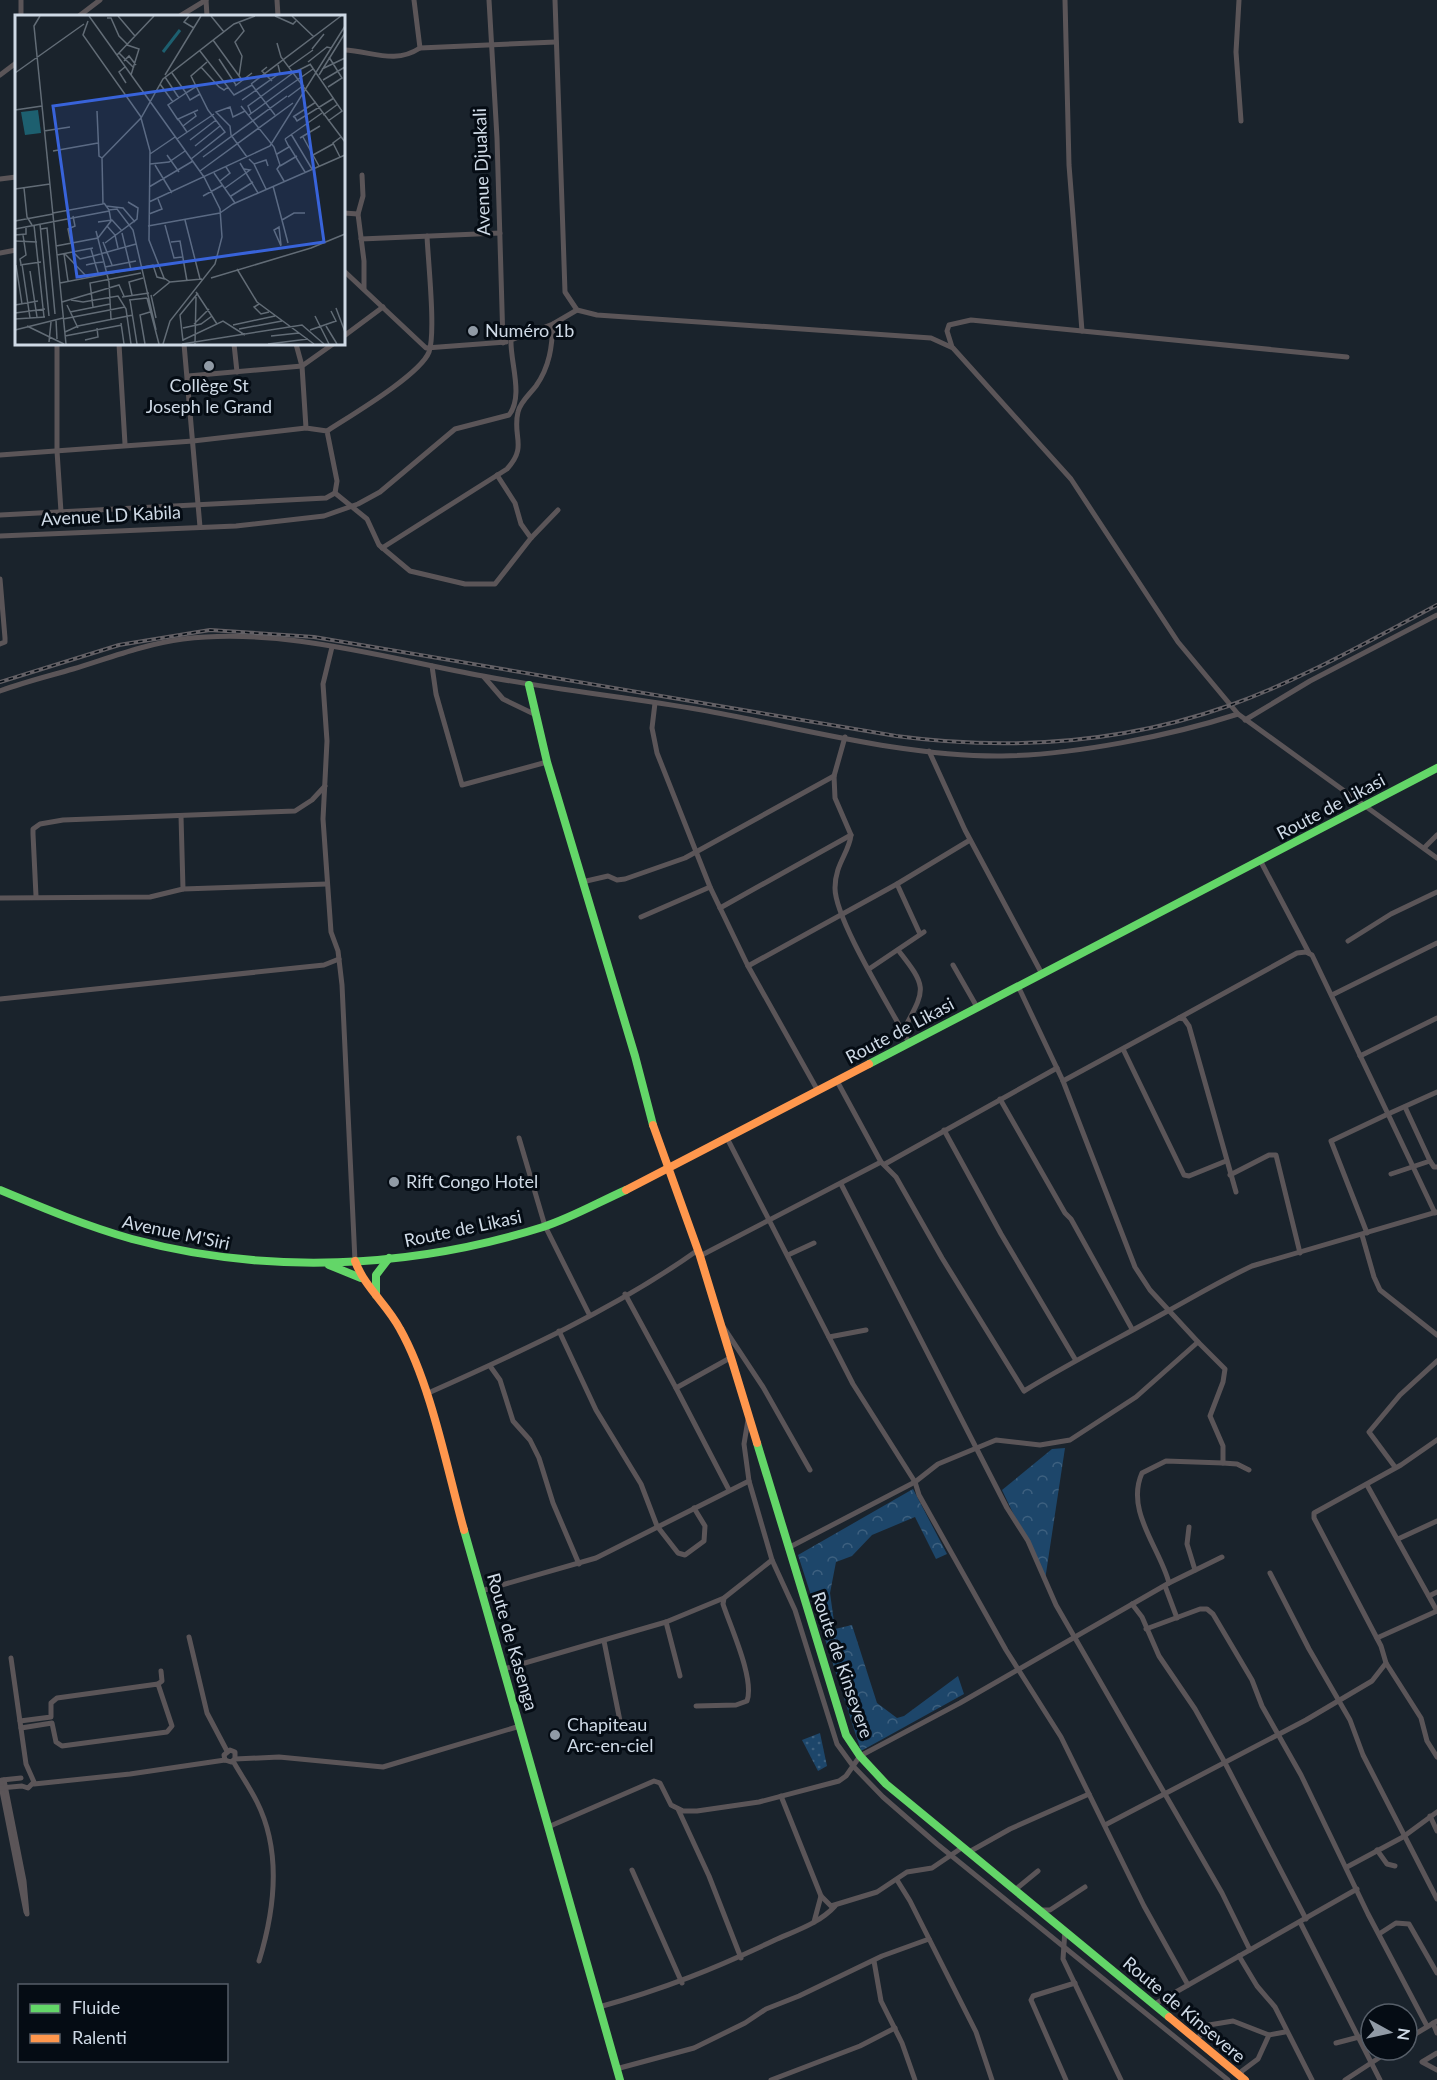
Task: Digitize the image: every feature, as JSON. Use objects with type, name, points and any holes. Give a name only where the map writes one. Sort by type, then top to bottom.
[{"type":"main road","name":"Route de Kinsevere","points":[[529,684],[534,714],[547,762],[635,1056],[648,1113],[671,1170],[699,1253],[846,1735],[860,1756],[886,1784],[1042,1910],[1243,2078]]},
{"type":"main road","name":"Route de Likasi","points":[[356,1261],[451,1250],[545,1226],[671,1170],[727,1138],[1437,768]]},
{"type":"main road","name":"Avenue M'Siri","points":[[0,1190],[68,1221],[156,1247],[248,1262],[356,1261]]},
{"type":"main road","points":[[376,1295],[374,1286],[376,1272],[389,1258]]},
{"type":"main road","name":"Route de Kasenga","points":[[356,1261],[361,1278],[376,1295],[408,1344],[426,1394],[620,2080]]},
{"type":"main road","points":[[320,1263],[361,1278]]},
{"type":"street","points":[[80,15],[100,0]]},
{"type":"street","points":[[182,15],[206,0],[207,15]]},
{"type":"street","points":[[414,0],[420,48]]},
{"type":"street","name":"Avenue Djuakali","points":[[489,0],[503,343]]},
{"type":"street","points":[[555,0],[565,292],[577,310],[597,315],[931,338],[953,348]]},
{"type":"street","points":[[1065,0],[1069,165],[1082,331]]},
{"type":"street","points":[[1239,0],[1236,52],[1240,120]]},
{"type":"street","points":[[345,50],[393,58],[410,55],[420,48],[556,42]]},
{"type":"street","points":[[0,75],[15,64]]},
{"type":"street","points":[[362,175],[363,196],[358,214],[364,289]]},
{"type":"street","points":[[0,179],[15,177]]},
{"type":"street","points":[[345,213],[358,214]]},
{"type":"street","points":[[361,239],[500,233]]},
{"type":"street","points":[[0,455],[125,444],[193,441],[306,428],[327,431],[412,371],[430,349],[428,236]]},
{"type":"street","points":[[0,253],[15,250]]},
{"type":"street","points":[[345,272],[422,346],[430,349],[503,343],[553,324],[577,310]]},
{"type":"street","points":[[345,335],[383,307]]},
{"type":"street","points":[[1347,357],[961,320],[949,325],[947,331],[953,348],[1071,478],[1178,642],[1238,714],[1437,858]]},
{"type":"street","points":[[200,527],[236,526],[324,516],[380,492],[455,429],[510,415],[537,384],[551,356],[553,324]]},
{"type":"street","points":[[382,548],[507,469],[518,453],[511,340]]},
{"type":"street","points":[[57,345],[57,451],[61,512]]},
{"type":"street","points":[[119,345],[125,444]]},
{"type":"street","points":[[184,345],[199,505]]},
{"type":"street","points":[[234,345],[237,372]]},
{"type":"street","points":[[296,345],[302,366],[306,428]]},
{"type":"street","points":[[188,376],[302,366],[332,345]]},
{"type":"street","points":[[327,431],[337,482],[335,493],[371,524],[382,548],[410,571],[437,579],[482,586],[495,584],[531,538],[558,510]]},
{"type":"street","points":[[497,475],[515,503],[521,524],[531,538]]},
{"type":"street","name":"Avenue LD Kabila","points":[[0,515],[326,498],[335,493]]},
{"type":"street","name":"Avenue LD Kabila","points":[[0,536],[200,527],[199,505]]},
{"type":"street","points":[[0,579],[5,638],[5,642],[0,644]]},
{"type":"street","points":[[1245,720],[1310,681],[1437,615]]},
{"type":"street","points":[[0,691],[129,651],[182,639],[249,638],[332,647],[484,677],[655,703],[929,751],[1002,756],[1062,750],[1174,732],[1238,714]]},
{"type":"street","points":[[332,647],[323,684],[327,720],[323,819],[331,932],[339,959],[356,1261]]},
{"type":"street","points":[[432,666],[436,694],[462,785],[547,762]]},
{"type":"street","points":[[484,677],[503,699],[534,714]]},
{"type":"street","points":[[655,703],[652,728],[657,753],[710,887],[748,966],[818,1091]]},
{"type":"street","points":[[845,737],[834,776],[836,802],[851,835],[839,862],[836,897],[841,914],[909,1043]]},
{"type":"street","points":[[929,751],[970,840],[1042,974]]},
{"type":"street","points":[[582,882],[608,876],[617,880],[665,866],[834,776]]},
{"type":"street","points":[[36,896],[33,834],[36,826],[63,820],[296,810],[312,800],[325,786]]},
{"type":"street","points":[[181,816],[183,889]]},
{"type":"street","points":[[720,908],[851,835]]},
{"type":"street","points":[[1424,848],[1437,835]]},
{"type":"street","points":[[748,966],[897,884],[970,840]]},
{"type":"street","points":[[837,1081],[883,1163],[896,1178],[948,1268],[1024,1390],[1075,1359],[1168,1311],[1223,1278],[1252,1266],[1436,1213],[1411,1167],[1332,995],[1260,860]]},
{"type":"street","points":[[0,898],[150,897],[183,889],[327,884]]},
{"type":"street","points":[[869,969],[922,933],[897,884]]},
{"type":"street","points":[[641,917],[710,887]]},
{"type":"street","points":[[1348,941],[1391,914],[1437,892]]},
{"type":"street","points":[[1332,995],[1437,943]]},
{"type":"street","points":[[898,950],[914,970],[921,984],[922,994],[903,1031]]},
{"type":"street","points":[[1063,1081],[1297,953],[1309,953]]},
{"type":"street","points":[[0,999],[324,965],[339,959]]},
{"type":"street","points":[[953,965],[977,1007]]},
{"type":"street","points":[[1018,986],[1063,1081],[1135,1267],[1168,1311],[1225,1369],[1223,1382],[1210,1416],[1223,1446],[1223,1463]]},
{"type":"street","points":[[1179,1018],[1184,1019],[1189,1026],[1236,1192]]},
{"type":"street","points":[[1360,1056],[1437,1018]]},
{"type":"street","points":[[1124,1049],[1184,1175],[1190,1176],[1226,1161]]},
{"type":"street","points":[[426,1394],[490,1366],[559,1331],[699,1253],[770,1221],[883,1163],[1057,1068]]},
{"type":"street","points":[[1437,1092],[1331,1141],[1364,1234],[1374,1277],[1380,1290],[1437,1335]]},
{"type":"street","points":[[1000,1099],[1030,1155],[1072,1222],[1132,1329]]},
{"type":"street","points":[[1405,1107],[1430,1161],[1434,1167],[1437,1167]]},
{"type":"street","points":[[944,1130],[1001,1234],[1075,1359]]},
{"type":"street","points":[[519,1138],[545,1226],[589,1314]]},
{"type":"street","points":[[727,1138],[872,1417],[915,1482],[919,1495],[951,1555],[1017,1668],[1061,1737],[1147,1912],[1188,1985]]},
{"type":"street","points":[[1230,1175],[1269,1155],[1276,1155],[1300,1253]]},
{"type":"street","points":[[1391,1174],[1430,1161]]},
{"type":"street","points":[[841,1184],[1074,1637],[1163,1795],[1222,1893],[1250,1950]]},
{"type":"street","points":[[788,1255],[814,1243]]},
{"type":"street","points":[[625,1294],[729,1490]]},
{"type":"street","points":[[719,1322],[763,1387],[810,1470]]},
{"type":"street","points":[[829,1337],[866,1330]]},
{"type":"street","points":[[559,1331],[596,1410],[641,1484],[657,1527],[672,1548],[685,1555],[704,1541],[706,1534],[694,1508]]},
{"type":"street","points":[[788,1548],[915,1482],[938,1464],[979,1449],[996,1440],[1040,1445],[1070,1440],[1136,1397],[1198,1342]]},
{"type":"street","points":[[676,1389],[730,1358]]},
{"type":"street","points":[[1395,1467],[1369,1432],[1400,1395],[1437,1361]]},
{"type":"street","points":[[490,1366],[500,1380],[513,1421],[535,1448],[553,1503],[579,1564]]},
{"type":"street","points":[[749,1415],[744,1444],[749,1481],[772,1560],[795,1610],[837,1744],[853,1766],[884,1797],[1062,1947],[1228,2080]]},
{"type":"street","points":[[1437,1440],[1367,1485],[1316,1510],[1314,1516],[1377,1638],[1386,1663],[1421,1718],[1427,1741],[1437,1757]]},
{"type":"street","points":[[1177,1618],[1141,1515],[1138,1495],[1142,1473],[1166,1461],[1237,1464],[1249,1470]]},
{"type":"street","points":[[481,1591],[579,1564],[618,1549],[749,1481]]},
{"type":"street","points":[[1367,1485],[1437,1611],[1377,1638]]},
{"type":"street","points":[[1398,1539],[1437,1521]]},
{"type":"street","points":[[1189,1527],[1187,1544],[1195,1570]]},
{"type":"street","points":[[548,1827],[654,1781],[660,1783],[671,1805],[689,1812],[781,1796],[839,1781],[860,1756],[960,1703],[1017,1668],[1167,1584],[1222,1557]]},
{"type":"street","points":[[504,1669],[666,1622],[724,1598],[772,1560]]},
{"type":"street","points":[[1270,1573],[1356,1733],[1363,1755],[1403,1837],[1437,1899]]},
{"type":"street","points":[[1429,1596],[1437,1592]]},
{"type":"street","points":[[696,1706],[736,1705],[747,1701],[749,1697],[744,1665],[725,1609],[724,1598]]},
{"type":"street","points":[[1132,1604],[1140,1613],[1159,1656],[1195,1710],[1224,1761],[1359,2037],[1336,2043]]},
{"type":"street","points":[[1146,1629],[1200,1609],[1207,1609],[1213,1614],[1252,1680],[1262,1706],[1279,1733],[1378,1934],[1437,2033]]},
{"type":"street","points":[[666,1622],[680,1676]]},
{"type":"street","points":[[189,1638],[207,1713],[227,1751]]},
{"type":"street","points":[[604,1641],[621,1726]]},
{"type":"street","points":[[11,1658],[26,1764],[34,1784]]},
{"type":"street","points":[[1105,1825],[1372,1681],[1386,1663]]},
{"type":"street","points":[[158,1684],[172,1726],[167,1732],[62,1746],[56,1742],[51,1703],[57,1698],[158,1684],[162,1681],[161,1671]]},
{"type":"street","points":[[21,1724],[52,1720]]},
{"type":"street","points":[[2,1788],[22,1786],[28,1788],[34,1784],[130,1774],[225,1760],[279,1757],[383,1767],[520,1726]]},
{"type":"street","points":[[225,1760],[224,1755],[227,1751]]},
{"type":"street","points":[[227,1751],[235,1752],[234,1760],[257,1801],[268,1830],[274,1866],[273,1909],[259,1961]]},
{"type":"street","points":[[22,1786],[26,1764]]},
{"type":"street","points":[[12,1832],[27,1914],[24,1881],[2,1780],[31,1775]]},
{"type":"street","points":[[599,2007],[682,1983],[741,1958],[814,1922],[835,1906],[877,1892],[907,1872],[932,1868],[953,1855],[1089,1794]]},
{"type":"street","points":[[781,1796],[821,1896],[828,1905],[835,1906]]},
{"type":"street","points":[[678,1809],[709,1876],[741,1958]]},
{"type":"street","points":[[1347,1867],[1403,1837],[1437,1812]]},
{"type":"street","points":[[1430,1816],[1437,1831]]},
{"type":"street","points":[[1377,1850],[1387,1864],[1395,1866]]},
{"type":"street","points":[[632,1870],[682,1983]]},
{"type":"street","points":[[1016,1889],[1038,1871]]},
{"type":"street","points":[[897,1880],[976,2032],[992,2080]]},
{"type":"street","points":[[1042,1910],[1050,1910],[1085,1887]]},
{"type":"street","points":[[1153,2005],[1357,1889]]},
{"type":"street","points":[[814,1922],[821,1896]]},
{"type":"street","points":[[1378,1934],[1396,1923],[1409,1924],[1437,1973]]},
{"type":"street","points":[[1065,1930],[1062,1947],[1064,1959],[1121,2080]]},
{"type":"street","points":[[616,2069],[704,2043],[745,2023],[766,2008],[929,1939]]},
{"type":"street","points":[[1239,1956],[1257,1986],[1275,2007],[1285,2032],[1311,2080]]},
{"type":"street","points":[[874,1961],[880,2001],[895,2028],[915,2080]]},
{"type":"street","points":[[1066,2080],[1031,2000],[1033,1996],[1075,1983]]},
{"type":"street","points":[[1197,2040],[1209,2025],[1230,2020],[1269,2035],[1285,2032]]},
{"type":"street","points":[[1419,2032],[1432,2024]]},
{"type":"street","points":[[771,2080],[860,2046],[895,2028]]},
{"type":"street","points":[[1243,2078],[1242,2071],[1258,2059],[1269,2035]]},
{"type":"street","points":[[1437,2053],[1422,2062],[1437,2070]]},
{"type":"street","points":[[1345,2080],[1372,2063],[1380,2080]]},
{"type":"green space","points":[[1065,1448],[1045,1580],[1002,1490],[1052,1449]]},
{"type":"green space","points":[[913,1489],[947,1554],[936,1559],[915,1517],[872,1535],[852,1556],[836,1562],[830,1593],[835,1629],[852,1625],[877,1703],[897,1718],[904,1716],[958,1676],[964,1694],[861,1751],[798,1555]]},
{"type":"green space","points":[[820,1733],[827,1766],[818,1771],[802,1740]]},
{"type":"railway","points":[[0,682],[119,645],[210,630],[314,637],[896,736],[980,743],[1064,741],[1146,729],[1228,706],[1308,672],[1437,605]]},
{"type":"traffic: fast","points":[[529,685],[547,762],[635,1056],[653,1125]]},
{"type":"traffic: fast","points":[[869,1064],[1437,768]]},
{"type":"traffic: fast","points":[[0,1190],[132,1239],[183,1251],[286,1262],[390,1259],[442,1252],[543,1227],[626,1190]]},
{"type":"traffic: fast","points":[[376,1295],[376,1275],[389,1258]]},
{"type":"traffic: fast","points":[[329,1265],[361,1278]]},
{"type":"traffic: fast","points":[[757,1443],[846,1735],[860,1756],[886,1784],[1169,2017]]},
{"type":"traffic: fast","points":[[464,1530],[620,2080]]},
{"type":"traffic: slow","points":[[626,1190],[869,1064]]},
{"type":"traffic: slow","points":[[653,1125],[700,1256],[757,1443]]},
{"type":"traffic: slow","points":[[355,1261],[364,1280],[395,1320],[421,1375],[464,1530]]},
{"type":"traffic: slow","points":[[1169,2017],[1245,2080]]},
{"type":"place","name":"Numéro 1b","points":[[473,331]]},
{"type":"place","name":"Collège St Joseph le Grand","points":[[209,366]]},
{"type":"place","name":"Rift Congo Hotel","points":[[394,1182]]},
{"type":"place","name":"Chapiteau Arc-en-ciel","points":[[555,1735]]}]
